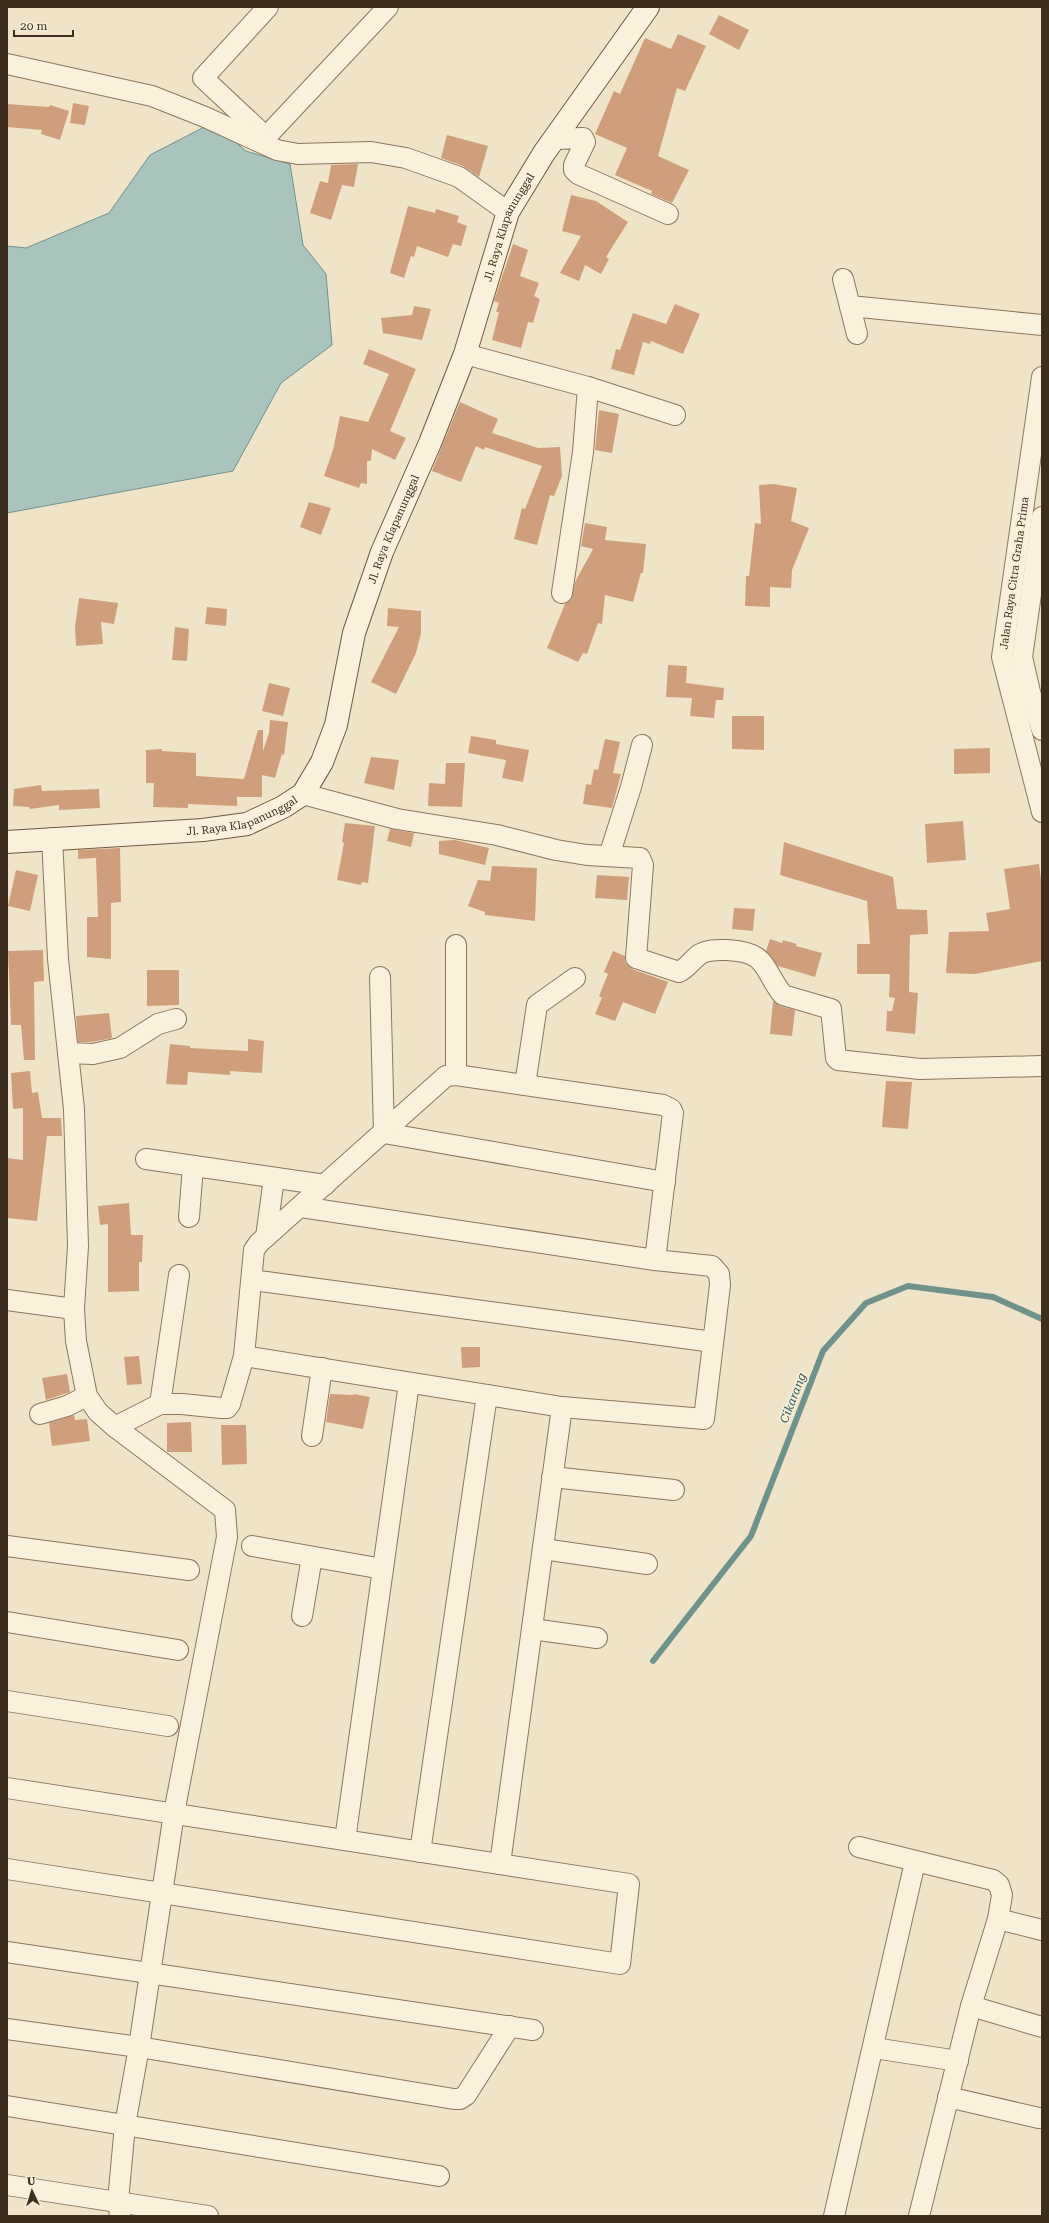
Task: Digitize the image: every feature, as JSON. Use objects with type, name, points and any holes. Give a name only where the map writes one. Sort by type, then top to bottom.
[{"type":"street","points":[[268,7],[204,78],[266,137],[388,7]]},
{"type":"street","name":"Jl. Raya Klapanunggal","points":[[7,842],[52,838],[203,830],[247,824],[284,808],[303,794],[322,762],[336,725],[354,633],[382,552],[430,443],[465,354],[508,212],[555,139],[648,7]]},
{"type":"street","points":[[7,64],[152,96],[205,117],[277,150],[298,154],[371,152],[406,158],[459,176],[508,212]]},
{"type":"street","points":[[555,139],[583,138],[585,142],[574,165],[574,170],[578,174],[668,214]]},
{"type":"street","points":[[843,279],[853,320]]},
{"type":"street","points":[[853,320],[1042,325]]},
{"type":"street","points":[[853,320],[1042,339]]},
{"type":"street","points":[[465,354],[588,387],[675,414]]},
{"type":"street","name":"Jalan Raya Citra Graha Prima","points":[[1042,377],[1002,657],[1038,785],[1042,812]]},
{"type":"street","points":[[562,592],[583,452],[588,387]]},
{"type":"street","name":"Jalan Raya Citra Graha Prima","points":[[1042,517],[1022,657],[1030,692],[1042,730]]},
{"type":"street","points":[[609,856],[632,787],[642,745]]},
{"type":"street","points":[[303,794],[409,821],[497,835],[556,850],[609,856],[640,857],[642,861],[636,958],[680,972],[700,955],[716,950],[739,951],[757,957],[765,965],[783,995],[832,1010],[837,1059],[920,1069],[1042,1066]]},
{"type":"street","points":[[52,838],[58,959],[74,1109],[78,1246],[74,1309],[78,1356],[87,1396],[98,1412],[115,1427],[225,1510],[227,1523],[227,1537],[174,1813],[140,2047],[125,2125],[119,2209]]},
{"type":"street","points":[[456,945],[456,1075]]},
{"type":"street","points":[[380,977],[384,1133]]},
{"type":"street","points":[[525,1085],[537,1005],[575,978]]},
{"type":"street","points":[[68,1053],[93,1054],[120,1048],[158,1024],[176,1019]]},
{"type":"street","points":[[115,1427],[160,1404],[182,1404],[226,1408],[234,1398],[244,1356],[254,1250],[266,1237],[325,1186],[446,1076],[456,1075],[668,1106],[674,1113],[655,1260]]},
{"type":"street","points":[[384,1133],[665,1182]]},
{"type":"street","points":[[146,1159],[325,1186]]},
{"type":"street","points":[[189,1217],[193,1166]]},
{"type":"street","points":[[266,1237],[274,1178]]},
{"type":"street","points":[[244,1356],[562,1407],[704,1419],[720,1285],[719,1274],[712,1266],[655,1260],[301,1207]]},
{"type":"street","points":[[160,1404],[178,1275]]},
{"type":"street","points":[[252,1280],[713,1342]]},
{"type":"street","points":[[7,1300],[74,1309]]},
{"type":"street","points":[[312,1436],[322,1368]]},
{"type":"street","points":[[345,1840],[409,1382]]},
{"type":"street","points":[[420,1852],[486,1395]]},
{"type":"street","points":[[40,1414],[67,1406],[87,1396]]},
{"type":"street","points":[[500,1864],[562,1407]]},
{"type":"street","points":[[552,1477],[674,1490]]},
{"type":"street","points":[[7,1546],[189,1570]]},
{"type":"street","points":[[252,1546],[383,1569]]},
{"type":"street","points":[[543,1549],[647,1564]]},
{"type":"street","points":[[302,1616],[312,1557]]},
{"type":"street","points":[[7,1622],[178,1650]]},
{"type":"street","points":[[532,1629],[597,1638]]},
{"type":"street","points":[[7,1701],[168,1726]]},
{"type":"street","points":[[7,1788],[629,1884],[620,1964],[7,1869]]},
{"type":"street","points":[[858,1848],[993,1880],[1000,1885],[1002,1895],[998,1919],[971,2006],[919,2216]]},
{"type":"street","points":[[834,2216],[916,1862]]},
{"type":"street","points":[[998,1919],[1042,1930]]},
{"type":"street","points":[[7,1952],[533,2030]]},
{"type":"street","points":[[971,2006],[1042,2027]]},
{"type":"street","points":[[7,2029],[140,2047],[460,2099],[466,2095],[510,2026]]},
{"type":"street","points":[[874,2048],[958,2061]]},
{"type":"street","points":[[948,2096],[1038,2118]]},
{"type":"street","points":[[7,2106],[439,2176]]},
{"type":"street","points":[[7,2185],[119,2209],[208,2216]]},
{"type":"water","points":[[212,123],[246,151],[290,164],[303,245],[326,274],[332,345],[281,383],[233,471],[7,513],[7,246],[26,248],[109,213],[150,155]]},
{"type":"building","points":[[719,15],[749,30],[739,50],[709,34]]},
{"type":"building","points":[[678,34],[706,46],[685,91],[677,88],[658,156],[689,170],[672,203],[651,194],[652,191],[615,175],[627,148],[595,134],[614,91],[620,94],[645,38],[671,49]]},
{"type":"building","points":[[73,103],[89,106],[85,125],[70,123]]},
{"type":"building","points":[[7,104],[49,107],[50,105],[69,111],[60,140],[41,134],[42,130],[7,127]]},
{"type":"building","points":[[447,135],[488,146],[479,177],[463,166],[441,158]]},
{"type":"building","points":[[358,164],[354,187],[342,185],[331,220],[310,213],[320,181],[328,183],[331,165]]},
{"type":"building","points":[[571,195],[596,201],[628,222],[606,257],[609,259],[601,274],[585,265],[579,281],[560,273],[581,236],[562,231]]},
{"type":"building","points":[[408,206],[435,213],[436,209],[459,216],[457,222],[467,226],[461,246],[453,244],[448,257],[417,246],[414,257],[411,256],[404,278],[390,273]]},
{"type":"building","points":[[513,244],[528,250],[520,276],[539,283],[534,296],[540,299],[533,323],[528,322],[521,348],[492,340],[499,312],[496,312],[499,303],[494,301]]},
{"type":"building","points":[[675,304],[700,314],[683,354],[651,341],[650,344],[643,342],[634,375],[611,369],[616,349],[620,350],[633,313],[666,324]]},
{"type":"building","points":[[414,306],[431,309],[422,340],[383,333],[381,318],[412,315]]},
{"type":"building","points":[[369,349],[416,369],[390,431],[406,438],[395,460],[372,449],[371,461],[367,461],[367,484],[361,483],[359,488],[324,476],[333,450],[340,416],[368,422],[389,374],[363,364]]},
{"type":"building","points":[[460,402],[498,419],[492,433],[538,448],[560,447],[562,476],[554,496],[550,495],[537,545],[514,539],[522,508],[525,509],[542,466],[485,447],[484,450],[476,446],[461,482],[432,471]]},
{"type":"building","points":[[599,410],[619,414],[612,453],[595,450]]},
{"type":"building","points":[[774,484],[797,488],[791,521],[809,528],[792,570],[791,588],[770,587],[770,607],[745,606],[746,576],[749,576],[755,523],[761,524],[759,485]]},
{"type":"building","points":[[309,502],[331,508],[321,535],[300,527]]},
{"type":"building","points":[[585,523],[607,527],[605,540],[646,544],[643,573],[641,573],[633,602],[605,595],[602,624],[598,623],[587,654],[583,653],[578,662],[547,648],[565,604],[571,600],[575,582],[593,549],[581,546]]},
{"type":"building","points":[[79,598],[118,603],[114,624],[101,622],[103,644],[76,646],[75,627]]},
{"type":"building","points":[[207,607],[227,609],[226,626],[205,624]]},
{"type":"building","points":[[388,608],[421,611],[421,633],[416,653],[396,694],[371,682],[399,627],[387,626]]},
{"type":"building","points":[[175,627],[189,629],[187,661],[172,660]]},
{"type":"building","points":[[668,665],[687,666],[686,683],[724,688],[723,700],[716,700],[714,718],[690,716],[692,698],[666,697]]},
{"type":"building","points":[[269,683],[290,688],[283,716],[262,711]]},
{"type":"building","points":[[732,716],[764,716],[764,750],[732,749]]},
{"type":"building","points":[[270,720],[288,722],[284,755],[282,754],[275,778],[262,775],[262,797],[237,797],[237,806],[188,804],[188,808],[153,807],[154,783],[146,783],[146,750],[162,749],[162,751],[196,753],[196,776],[244,779],[258,730],[263,730],[263,751],[269,733]]},
{"type":"building","points":[[471,736],[496,740],[496,744],[529,750],[523,782],[502,778],[506,760],[468,753]]},
{"type":"building","points":[[605,739],[620,742],[613,773],[621,774],[612,808],[583,804],[586,784],[591,785],[594,769],[598,770]]},
{"type":"building","points":[[990,748],[990,773],[954,774],[954,749]]},
{"type":"building","points":[[371,757],[399,760],[394,790],[364,783]]},
{"type":"building","points":[[446,763],[465,763],[462,807],[428,806],[429,783],[445,784]]},
{"type":"building","points":[[41,785],[42,791],[99,789],[100,808],[59,810],[59,805],[30,809],[29,807],[13,806],[14,789]]},
{"type":"building","points":[[963,821],[966,860],[927,863],[925,824]]},
{"type":"building","points":[[345,823],[375,826],[368,883],[362,882],[361,885],[337,880],[344,843],[342,842]]},
{"type":"building","points":[[390,829],[414,833],[411,847],[387,841]]},
{"type":"building","points":[[455,840],[489,848],[485,865],[439,854],[439,841]]},
{"type":"building","points":[[784,842],[893,877],[897,909],[927,910],[928,934],[910,935],[909,992],[918,993],[915,1034],[886,1031],[887,1011],[892,1011],[895,998],[889,997],[890,974],[857,974],[857,944],[870,944],[867,901],[780,875]]},
{"type":"building","points":[[120,848],[121,902],[111,903],[111,959],[87,957],[87,917],[98,917],[96,858],[78,859],[78,850]]},
{"type":"building","points":[[1039,864],[1042,887],[1042,961],[975,974],[946,973],[949,932],[989,931],[986,913],[1010,909],[1004,869]]},
{"type":"building","points":[[492,866],[537,868],[535,921],[485,915],[485,912],[468,906],[478,880],[490,881]]},
{"type":"building","points":[[16,870],[38,875],[30,911],[8,906]]},
{"type":"building","points":[[597,875],[629,877],[627,900],[595,898]]},
{"type":"building","points":[[734,908],[755,909],[753,931],[732,929]]},
{"type":"building","points":[[770,939],[782,943],[783,940],[797,944],[796,946],[822,953],[815,977],[778,966],[766,951]]},
{"type":"building","points":[[43,950],[44,981],[34,982],[35,1060],[24,1060],[21,1025],[11,1025],[8,951]]},
{"type":"building","points":[[613,951],[625,956],[625,962],[632,969],[668,982],[655,1014],[623,1002],[615,1021],[595,1014],[602,998],[599,996],[608,974],[604,972]]},
{"type":"building","points":[[147,970],[179,970],[179,1005],[147,1006]]},
{"type":"building","points":[[773,1001],[780,1006],[795,1010],[792,1036],[770,1034]]},
{"type":"building","points":[[109,1013],[112,1038],[92,1042],[78,1042],[76,1016]]},
{"type":"building","points":[[248,1039],[264,1041],[262,1073],[230,1071],[230,1075],[188,1072],[187,1085],[166,1084],[170,1044],[190,1046],[190,1048],[248,1051]]},
{"type":"building","points":[[30,1071],[32,1093],[38,1092],[42,1118],[61,1118],[62,1136],[47,1136],[37,1221],[7,1218],[7,1158],[23,1160],[23,1108],[13,1109],[11,1073]]},
{"type":"building","points":[[886,1081],[912,1082],[908,1129],[882,1127]]},
{"type":"building","points":[[129,1203],[131,1235],[143,1235],[142,1262],[139,1262],[139,1291],[108,1292],[108,1224],[100,1225],[98,1206]]},
{"type":"building","points":[[461,1347],[480,1347],[480,1367],[462,1368]]},
{"type":"building","points":[[139,1356],[142,1384],[127,1385],[124,1357]]},
{"type":"building","points":[[67,1374],[70,1392],[46,1400],[42,1378]]},
{"type":"building","points":[[330,1394],[354,1394],[370,1397],[363,1429],[326,1422]]},
{"type":"building","points":[[74,1415],[75,1420],[87,1419],[90,1441],[52,1446],[49,1423]]},
{"type":"building","points":[[191,1422],[192,1452],[167,1452],[167,1423]]},
{"type":"building","points":[[221,1425],[246,1425],[247,1464],[222,1465]]},
{"type":"waterway","name":"Cikarang","points":[[653,1661],[751,1536],[823,1351],[866,1303],[908,1286],[993,1297],[1042,1319]]}]
